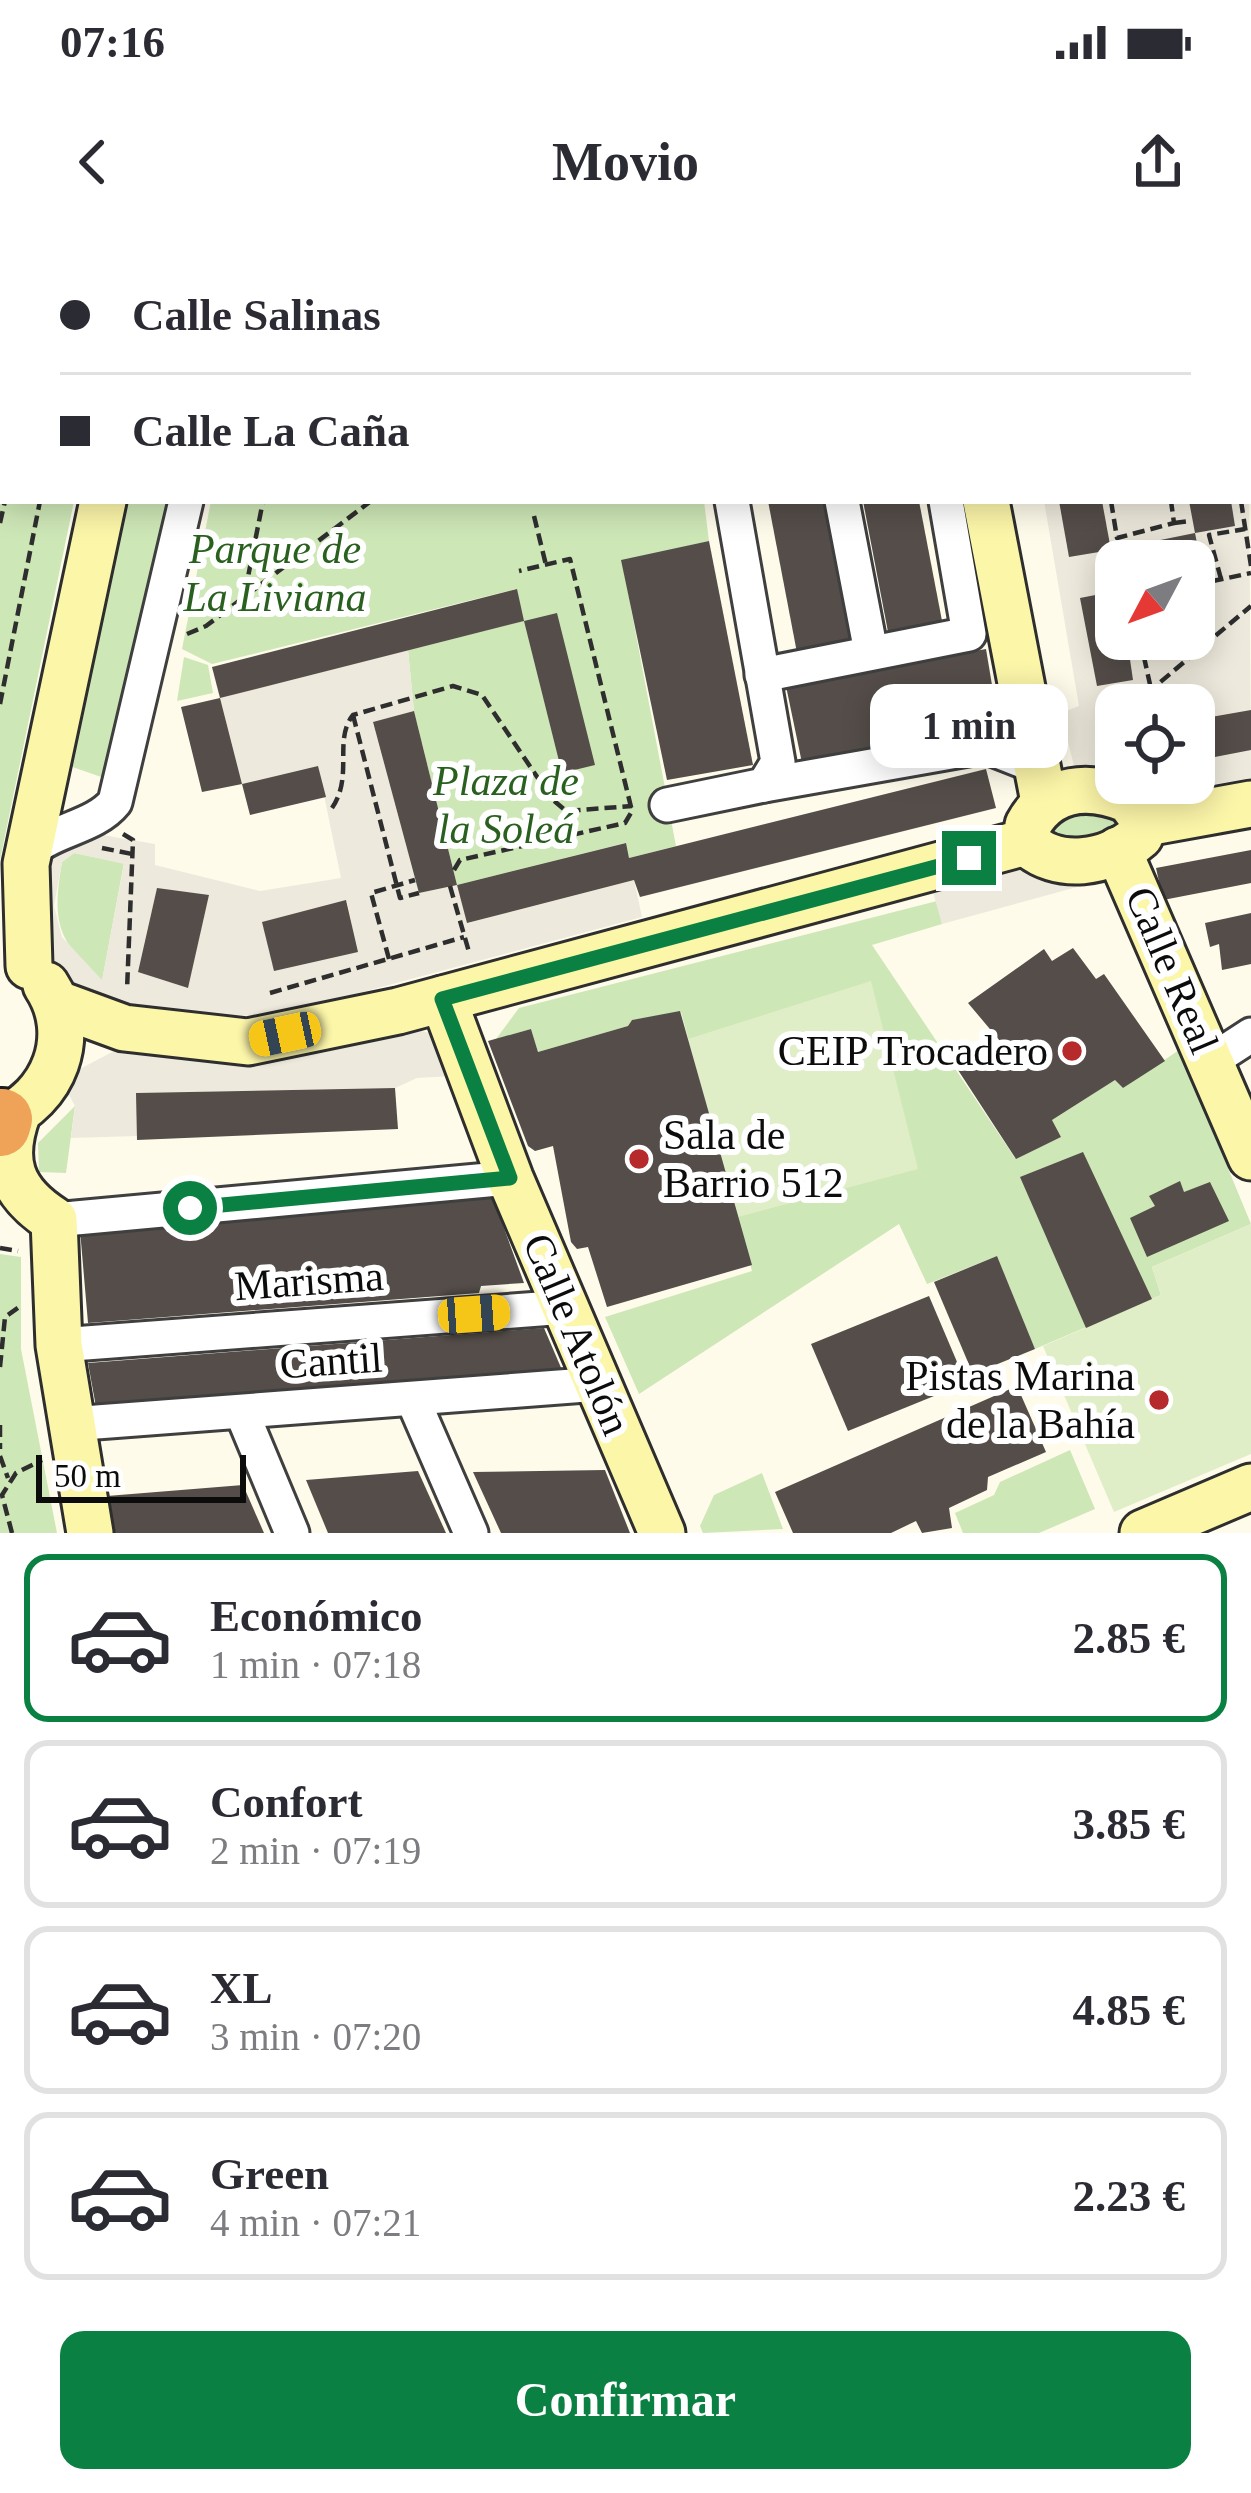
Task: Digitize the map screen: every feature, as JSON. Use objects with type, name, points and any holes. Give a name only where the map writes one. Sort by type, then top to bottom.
[{"type":"street","points":[[102,504],[45,771],[18,870],[15,956],[56,1003],[63,1033],[44,1088],[5,1119],[8,1172],[26,1201],[54,1220],[510,1178]]},
{"type":"street","points":[[95,831],[115,802],[184,504]]},
{"type":"street","points":[[733,504],[762,674],[771,774]]},
{"type":"street","points":[[843,504],[871,652]]},
{"type":"street","points":[[762,674],[969,634],[947,504]]},
{"type":"street","points":[[987,504],[1044,800],[1040,855],[1070,862],[1132,836],[1251,804]]},
{"type":"street","points":[[1010,504],[1060,774],[1044,800]]},
{"type":"street","points":[[667,805],[771,774],[985,746],[1044,800]]},
{"type":"street","points":[[45,771],[95,831]]},
{"type":"street","points":[[56,1003],[118,1011],[248,1042],[442,999],[1044,800],[1129,800],[1132,836]]},
{"type":"street","points":[[18,870],[54,832],[95,831]]},
{"type":"street","name":"Calle Real","points":[[1132,836],[1210,1061],[1251,1157]]},
{"type":"street","name":"Calle Atolón","points":[[442,999],[510,1178],[662,1533]]},
{"type":"street","points":[[57,1060],[118,1011]]},
{"type":"street","points":[[1210,1061],[1251,1035]]},
{"type":"street","points":[[54,1220],[59,1345],[56,1442],[90,1533]]},
{"type":"street","name":"Marisma","points":[[59,1345],[566,1307]]},
{"type":"street","name":"Cantil","points":[[56,1442],[242,1413],[599,1384]]},
{"type":"street","points":[[413,1400],[471,1533]]},
{"type":"street","points":[[242,1413],[292,1533]]},
{"type":"street","points":[[1142,1533],[1251,1487]]},
{"type":"path","points":[[0,704],[39,504]]},
{"type":"path","points":[[245,592],[262,504]]},
{"type":"path","points":[[185,635],[206,626],[367,504]]},
{"type":"path","points":[[1112,504],[1117,538],[1190,521]]},
{"type":"path","points":[[1171,504],[1174,523]]},
{"type":"path","points":[[1215,580],[1251,569],[1241,504]]},
{"type":"path","points":[[534,516],[546,565]]},
{"type":"path","points":[[1221,579],[1209,536],[1245,529]]},
{"type":"path","points":[[454,870],[460,860],[625,823],[631,806],[570,559],[519,571]]},
{"type":"path","points":[[1215,636],[1251,606]]},
{"type":"path","points":[[1157,684],[1186,660]]},
{"type":"path","points":[[332,808],[345,788],[345,725],[353,715],[453,686],[482,695],[552,800],[566,811],[667,805]]},
{"type":"path","points":[[353,715],[400,898],[419,893]]},
{"type":"path","points":[[95,831],[132,854]]},
{"type":"path","points":[[95,831],[133,840],[124,975],[128,995],[118,1011]]},
{"type":"path","points":[[389,959],[371,893],[416,880]]},
{"type":"path","points":[[450,886],[472,963]]},
{"type":"path","points":[[270,993],[464,937]]},
{"type":"path","points":[[0,1367],[5,1317],[23,1305]]},
{"type":"path","points":[[0,1425],[0,1452],[8,1480]]},
{"type":"path","points":[[12,1533],[1,1495],[8,1480],[56,1442]]},
{"type":"green space","points":[[0,504],[73,504],[0,860]]},
{"type":"green space","points":[[122,504],[167,504],[107,779],[64,764]]},
{"type":"green space","points":[[210,504],[704,504],[709,541],[622,561],[676,846],[629,858],[625,843],[457,885],[414,711],[408,650],[523,621],[516,589],[212,664],[182,649]]},
{"type":"green space","points":[[184,657],[208,665],[213,693],[177,701]]},
{"type":"green space","points":[[1077,803],[1126,822],[1106,841],[1048,839],[1046,818]]},
{"type":"green space","points":[[74,853],[124,863],[102,981],[66,941],[58,915],[62,862]]},
{"type":"green space","points":[[937,901],[942,924],[872,945],[1015,1158],[1061,1137],[1052,1120],[1115,1080],[1123,1088],[1179,1050],[1251,1224],[1152,1267],[1161,1295],[1035,1349],[997,1256],[927,1284],[899,1224],[639,1394],[605,1317],[752,1271],[681,1012],[632,1020],[628,1026],[538,1052],[531,1029],[496,1039],[519,1008]]},
{"type":"green space","points":[[871,981],[918,1169],[738,1217],[688,1039]]},
{"type":"green space","points":[[75,1106],[66,1173],[39,1172],[38,1143]]},
{"type":"green space","name":"Pistas Marina de la Bahía","points":[[1251,1224],[1251,1454],[1114,1512],[1043,1346],[1161,1295],[1152,1267]]},
{"type":"green space","points":[[0,1254],[21,1257],[21,1349],[57,1533],[0,1533]]},
{"type":"green space","points":[[1070,1450],[1095,1509],[1039,1533],[963,1533],[955,1513],[994,1495],[1000,1482]]},
{"type":"green space","points":[[762,1473],[783,1529],[703,1533],[700,1526],[714,1495]]},
{"type":"shaded area","points":[[1045,504],[1249,504],[1251,778],[1215,784],[1215,684],[1095,684],[1095,774],[1076,774],[1061,713],[1079,706]]},
{"type":"shaded area","points":[[408,650],[414,711],[373,723],[419,893],[457,885],[468,923],[634,880],[642,917],[273,1016],[145,1014],[84,997],[51,962],[43,851],[79,831],[155,844],[155,865],[260,891],[341,878],[318,766],[242,784],[220,698]],"holes":[[[74,853],[124,864],[102,980],[62,937],[54,906],[62,862]],[[157,889],[209,896],[187,988],[138,971]],[[347,901],[357,952],[263,922]]]},
{"type":"shaded area","points":[[1016,856],[1106,879],[942,924],[929,878]]},
{"type":"shaded area","points":[[395,1025],[434,1034],[452,1076],[417,1078],[395,1088],[137,1093],[137,1136],[71,1138],[75,1106],[65,1087],[74,1072],[118,1049]]},
{"type":"building","points":[[769,504],[824,504],[851,647],[798,658]]},
{"type":"building","points":[[864,504],[920,504],[943,626],[889,637]]},
{"type":"building","points":[[1060,504],[1103,504],[1109,540],[1095,540],[1095,553],[1069,557]]},
{"type":"building","points":[[1190,504],[1231,504],[1235,526],[1195,533]]},
{"type":"building","points":[[1195,533],[1196,540],[1160,540]]},
{"type":"building","points":[[709,541],[753,765],[667,780],[621,560]]},
{"type":"building","points":[[517,589],[524,621],[220,698],[212,667]]},
{"type":"building","points":[[1095,595],[1095,660],[1130,660],[1133,680],[1097,684],[1080,598]]},
{"type":"building","points":[[557,613],[595,765],[562,773],[524,621]]},
{"type":"building","points":[[986,649],[999,727],[802,763],[786,686]]},
{"type":"building","points":[[220,698],[242,784],[202,792],[181,707]]},
{"type":"building","points":[[1251,710],[1251,750],[1215,757],[1215,716]]},
{"type":"building","points":[[414,711],[457,885],[419,893],[373,722]]},
{"type":"building","points":[[318,766],[326,797],[250,815],[242,784]]},
{"type":"building","points":[[986,769],[996,808],[640,897],[634,880],[467,923],[457,885],[626,843],[629,858]]},
{"type":"building","points":[[1251,850],[1251,883],[1163,900],[1156,868]]},
{"type":"building","points":[[157,888],[209,895],[188,988],[138,972]]},
{"type":"building","points":[[346,900],[358,952],[274,971],[262,922]]},
{"type":"building","points":[[1251,913],[1251,964],[1222,970],[1219,944],[1210,947],[1205,923]]},
{"type":"building","name":"CEIP Trocadero","points":[[1073,948],[1096,979],[1104,974],[1165,1061],[1123,1088],[1115,1080],[1052,1120],[1061,1137],[1016,1159],[958,1070],[1000,1041],[968,1003],[1044,949],[1052,961]]},
{"type":"building","name":"Sala de Barrio 512","points":[[680,1011],[752,1265],[607,1307],[588,1247],[577,1249],[571,1242],[553,1146],[535,1151],[528,1146],[488,1041],[531,1029],[538,1052],[628,1026],[632,1020]]},
{"type":"building","points":[[395,1088],[398,1129],[137,1140],[136,1093]]},
{"type":"building","points":[[1083,1152],[1152,1299],[1086,1328],[1020,1177]]},
{"type":"building","points":[[1180,1181],[1184,1192],[1210,1182],[1229,1221],[1147,1257],[1130,1218],[1155,1206],[1149,1196]]},
{"type":"building","points":[[493,1198],[524,1283],[481,1286],[479,1293],[88,1323],[80,1230]]},
{"type":"building","points":[[997,1256],[1035,1349],[973,1374],[934,1282]]},
{"type":"building","points":[[929,1296],[966,1383],[848,1431],[811,1344]]},
{"type":"building","points":[[544,1328],[562,1370],[96,1407],[88,1363]]},
{"type":"building","points":[[1017,1386],[1046,1452],[988,1477],[987,1490],[949,1508],[952,1528],[922,1533],[916,1521],[891,1533],[793,1533],[775,1492]]},
{"type":"building","points":[[605,1470],[630,1533],[501,1533],[473,1472]]},
{"type":"building","points":[[418,1471],[446,1533],[328,1533],[306,1480]]},
{"type":"building","points":[[243,1485],[264,1533],[114,1533],[107,1496]]},
{"type":"place","name":"CEIP Trocadero","points":[[1072,1051]]},
{"type":"place","name":"Sala de Barrio 512","points":[[639,1159]]},
{"type":"place","name":"Pistas Marina de la Bahía","points":[[1159,1400]]},
{"type":"route","points":[[190,1208],[510,1178],[442,999],[969,858]]},
{"type":"park label","name":"Parque de La Liviana","points":[[275,573]]},
{"type":"park label","name":"Plaza de la Soleá","points":[[506,805]]}]
